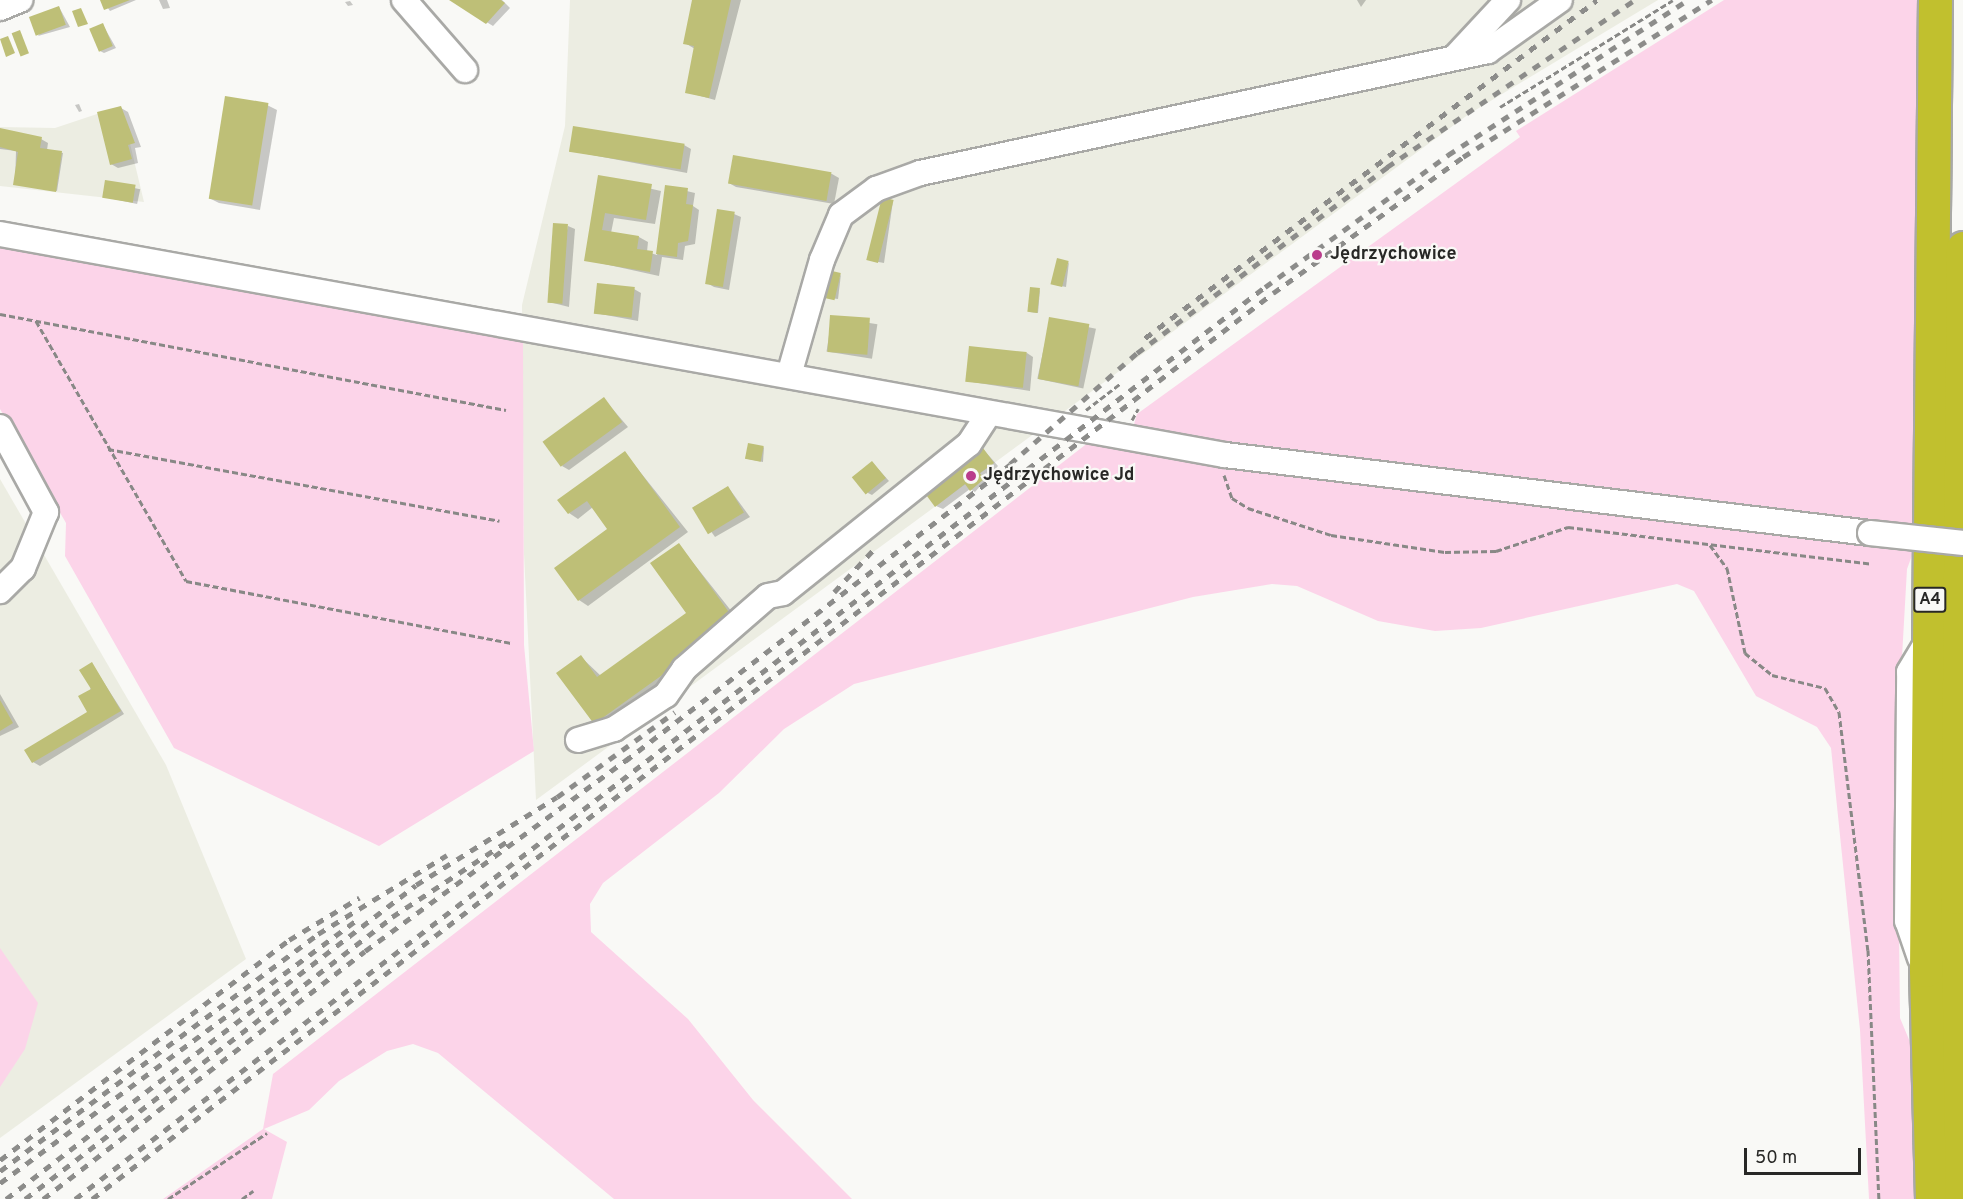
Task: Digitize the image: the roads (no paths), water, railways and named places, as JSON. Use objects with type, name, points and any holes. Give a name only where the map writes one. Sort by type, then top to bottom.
[{"type":"highway","name":"A4","points":[[1932,1199],[1927,978],[1935,0]]},
{"type":"highway","name":"A4","points":[[1962,1199],[1957,897],[1963,248]]},
{"type":"highway","points":[[1957,897],[1963,930]]},
{"type":"street","points":[[0,8],[20,0]]},
{"type":"street","points":[[404,0],[465,70]]},
{"type":"street","points":[[1455,57],[1508,0]]},
{"type":"street","points":[[789,375],[822,260],[841,215],[876,189],[920,173],[1488,51],[1560,0]]},
{"type":"street","points":[[0,234],[1225,455],[1963,543]]},
{"type":"street","points":[[578,740],[614,729],[666,695],[684,669],[768,596],[783,592],[969,444],[989,413]]},
{"type":"street","points":[[0,428],[46,512],[23,568],[0,591]]},
{"type":"railway","points":[[1145,338],[1597,0]]},
{"type":"railway","points":[[625,761],[1010,464],[1137,353],[1387,167],[1635,0]]},
{"type":"railway","points":[[75,1199],[1265,287],[1448,155],[1688,0]]},
{"type":"railway","points":[[92,1199],[1273,293],[1463,157],[1711,0]]},
{"type":"railway","points":[[834,592],[875,548]]},
{"type":"railway","points":[[6,1199],[416,885],[557,797],[675,712]]},
{"type":"railway","points":[[43,1199],[365,951],[630,757]]},
{"type":"railway","points":[[25,1199],[392,917],[509,840]]},
{"type":"railway","points":[[0,1171],[318,934],[447,855]]},
{"type":"railway","points":[[0,1160],[289,940],[359,898]]},
{"type":"railway","points":[[0,1183],[357,920]]},
{"type":"place","name":"Jędrzychowice","points":[[1317,255]]},
{"type":"place","name":"Jędrzychowice Jd","points":[[971,476]]}]
